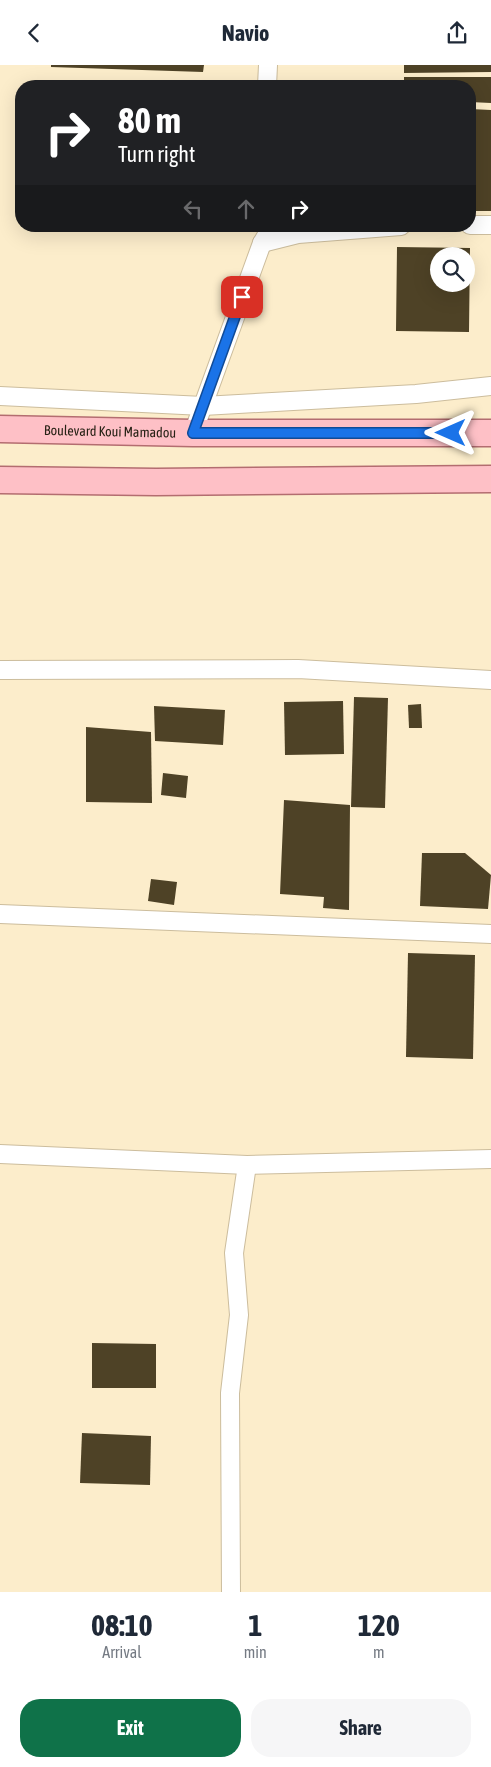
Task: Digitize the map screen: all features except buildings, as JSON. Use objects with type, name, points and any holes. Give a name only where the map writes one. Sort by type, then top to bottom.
[{"type":"main road","name":"Boulevard Koui Mamadou","points":[[0,429],[193,433],[491,433]]},
{"type":"main road","points":[[0,480],[156,482],[491,479]]},
{"type":"street","points":[[268,65],[268,80]]},
{"type":"street","points":[[476,225],[491,225]]},
{"type":"street","points":[[193,433],[262,243],[268,232]]},
{"type":"street","points":[[262,243],[298,233],[313,232]]},
{"type":"street","points":[[0,396],[203,406],[416,395],[491,386]]},
{"type":"street","points":[[0,670],[298,669],[491,680]]},
{"type":"street","points":[[0,914],[491,934]]},
{"type":"street","points":[[0,1154],[247,1165],[491,1154]]},
{"type":"street","points":[[231,1592],[230,1393],[240,1315],[234,1253],[247,1165]]},
{"type":"route","points":[[242,297],[193,433],[451,433]]}]
